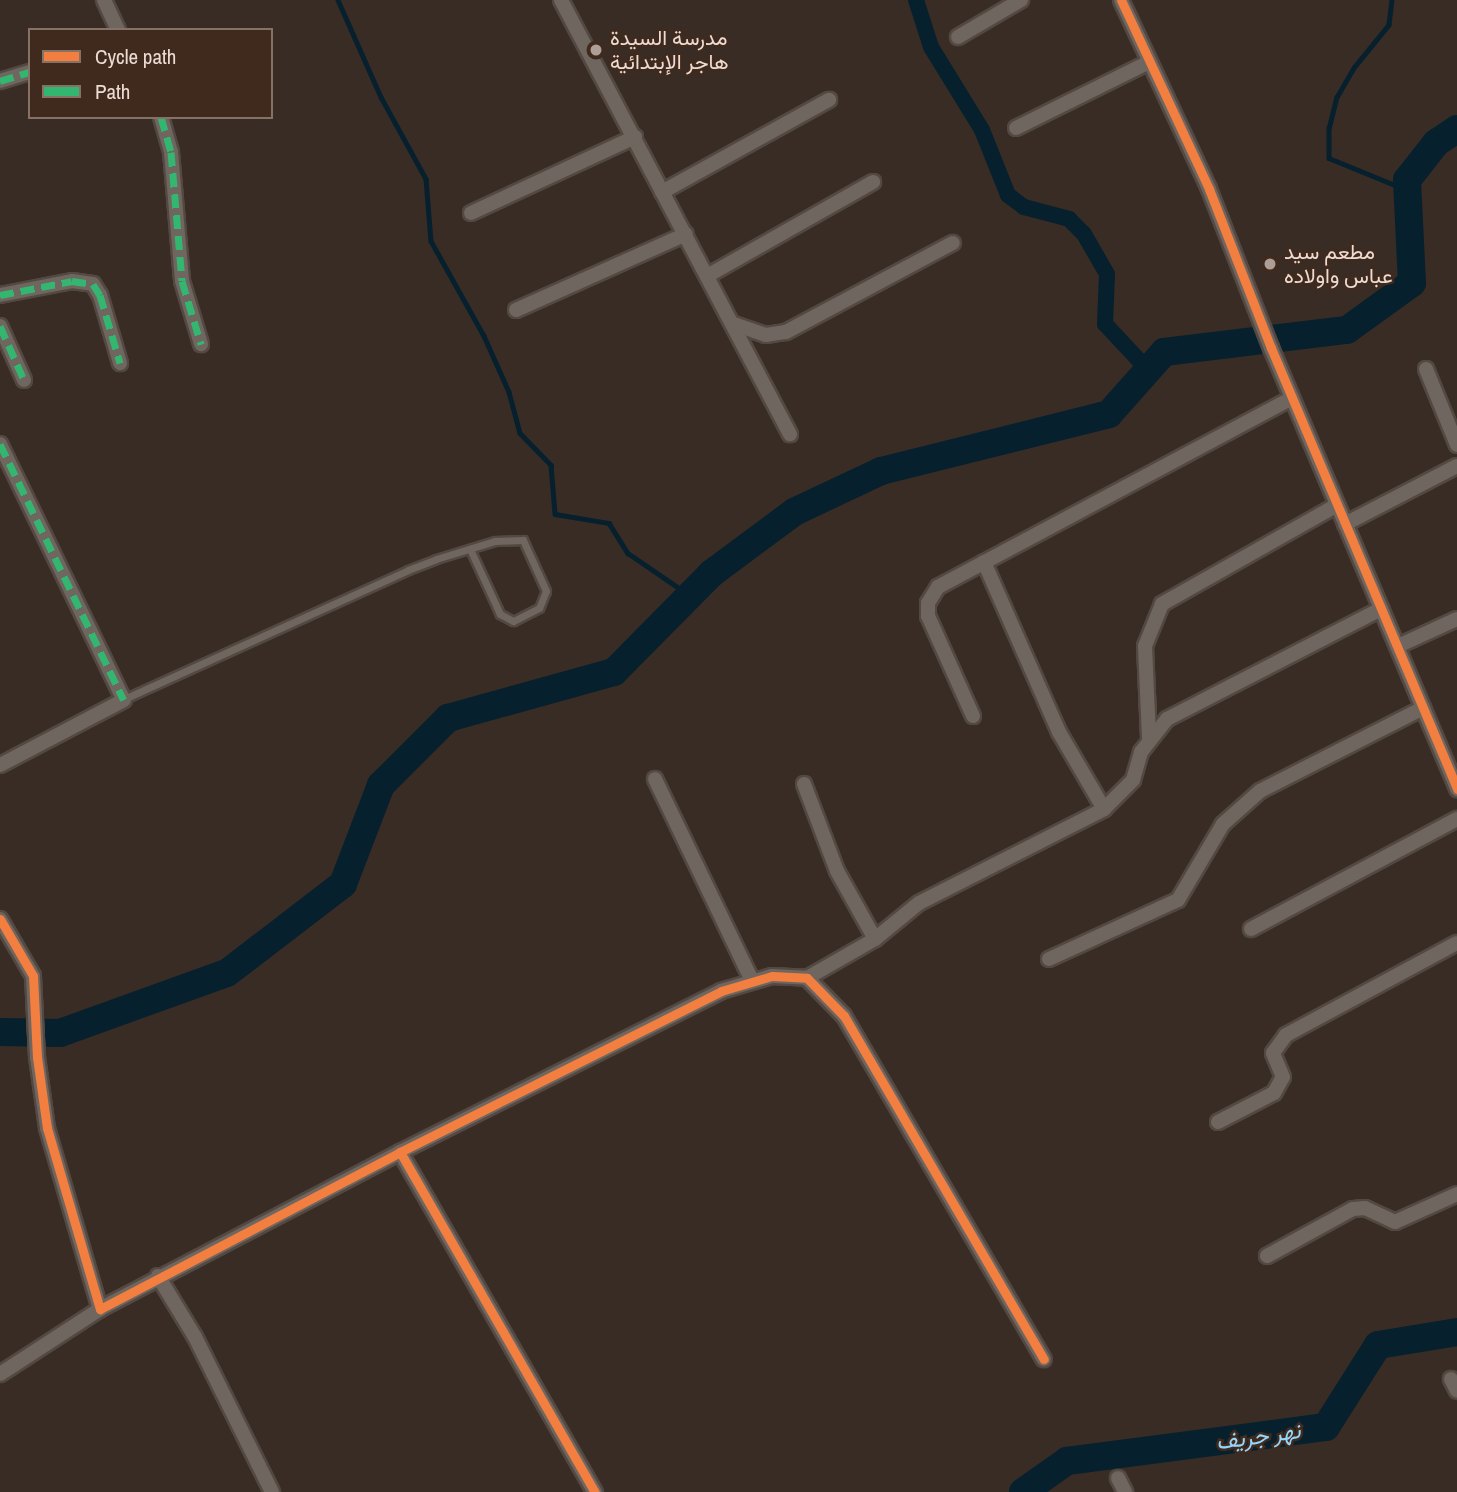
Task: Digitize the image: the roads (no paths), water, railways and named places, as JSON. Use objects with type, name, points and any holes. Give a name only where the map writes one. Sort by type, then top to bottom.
[{"type":"street","points":[[104,0],[117,28]]},
{"type":"street","points":[[561,0],[790,434]]},
{"type":"street","points":[[958,37],[1021,0]]},
{"type":"street","points":[[1122,0],[1209,189],[1271,348],[1455,780]]},
{"type":"street","points":[[1016,128],[1149,62]]},
{"type":"street","points":[[0,81],[28,73]]},
{"type":"street","points":[[662,192],[829,100]]},
{"type":"street","points":[[162,119],[171,152],[182,281],[201,344]]},
{"type":"street","points":[[471,213],[635,137]]},
{"type":"street","points":[[707,276],[873,182]]},
{"type":"street","points":[[516,310],[686,234]]},
{"type":"street","points":[[734,324],[766,335],[786,332],[953,243]]},
{"type":"street","points":[[0,295],[72,281],[93,284],[100,295],[120,363]]},
{"type":"street","points":[[0,326],[24,380]]},
{"type":"street","points":[[1426,369],[1457,445]]},
{"type":"street","points":[[973,716],[928,616],[928,603],[937,587],[1292,398]]},
{"type":"street","points":[[0,765],[124,700],[3,453]]},
{"type":"street","points":[[1345,524],[1457,466]]},
{"type":"street","points":[[1149,738],[1145,646],[1162,604],[1337,505]]},
{"type":"street","points":[[984,562],[1059,732],[1104,809]]},
{"type":"street","points":[[807,978],[875,939],[919,903],[1104,809],[1133,780],[1149,738],[1167,719],[1381,609]]},
{"type":"street","points":[[1398,646],[1457,619]]},
{"type":"street","points":[[1049,959],[1178,900],[1223,824],[1260,791],[1423,708]]},
{"type":"street","points":[[655,779],[752,981]]},
{"type":"street","points":[[804,784],[837,871],[875,939]]},
{"type":"street","points":[[1251,929],[1457,819]]},
{"type":"street","points":[[0,919],[33,976],[38,1016],[37,1057],[62,1190],[100,1309]]},
{"type":"street","points":[[1218,1122],[1274,1093],[1283,1077],[1273,1053],[1286,1035],[1457,943]]},
{"type":"street","points":[[0,1374],[100,1309],[158,1276],[400,1152],[721,991],[752,981],[790,974],[807,978],[844,1016],[1044,1359]]},
{"type":"street","points":[[400,1152],[595,1492]]},
{"type":"street","points":[[1267,1256],[1353,1209],[1365,1208],[1395,1222],[1457,1194]]},
{"type":"street","points":[[158,1276],[195,1337],[272,1492]]},
{"type":"street","points":[[1118,1478],[1125,1492]]},
{"type":"lane","points":[[124,700],[339,599],[470,548],[514,537],[523,540],[546,591],[539,608],[513,621],[500,614],[470,548]]},
{"type":"waterway","points":[[338,0],[381,97],[426,179],[431,241],[484,336],[509,392],[520,433],[551,465],[555,514],[609,523],[628,553],[689,595]]},
{"type":"waterway","points":[[916,0],[931,47],[982,130],[1008,195],[1024,207],[1069,219],[1084,234],[1107,274],[1105,324],[1148,370]]},
{"type":"waterway","points":[[1392,0],[1389,25],[1354,68],[1337,97],[1329,128],[1329,158],[1407,190]]},
{"type":"waterway","points":[[0,1032],[60,1033],[227,973],[343,884],[381,785],[448,718],[614,672],[712,573],[794,512],[881,471],[1109,414],[1164,352],[1347,330],[1412,283],[1407,180],[1436,143],[1457,129]]},
{"type":"waterway","name":"نهر جريف","points":[[1023,1492],[1067,1461],[1326,1427],[1378,1345],[1457,1332]]},
{"type":"place","name":"مدرسة السيدة هاجر الإبتدائية","points":[[596,50]]},
{"type":"place","name":"مطعم سيد عباس واولاده","points":[[1270,264]]}]
